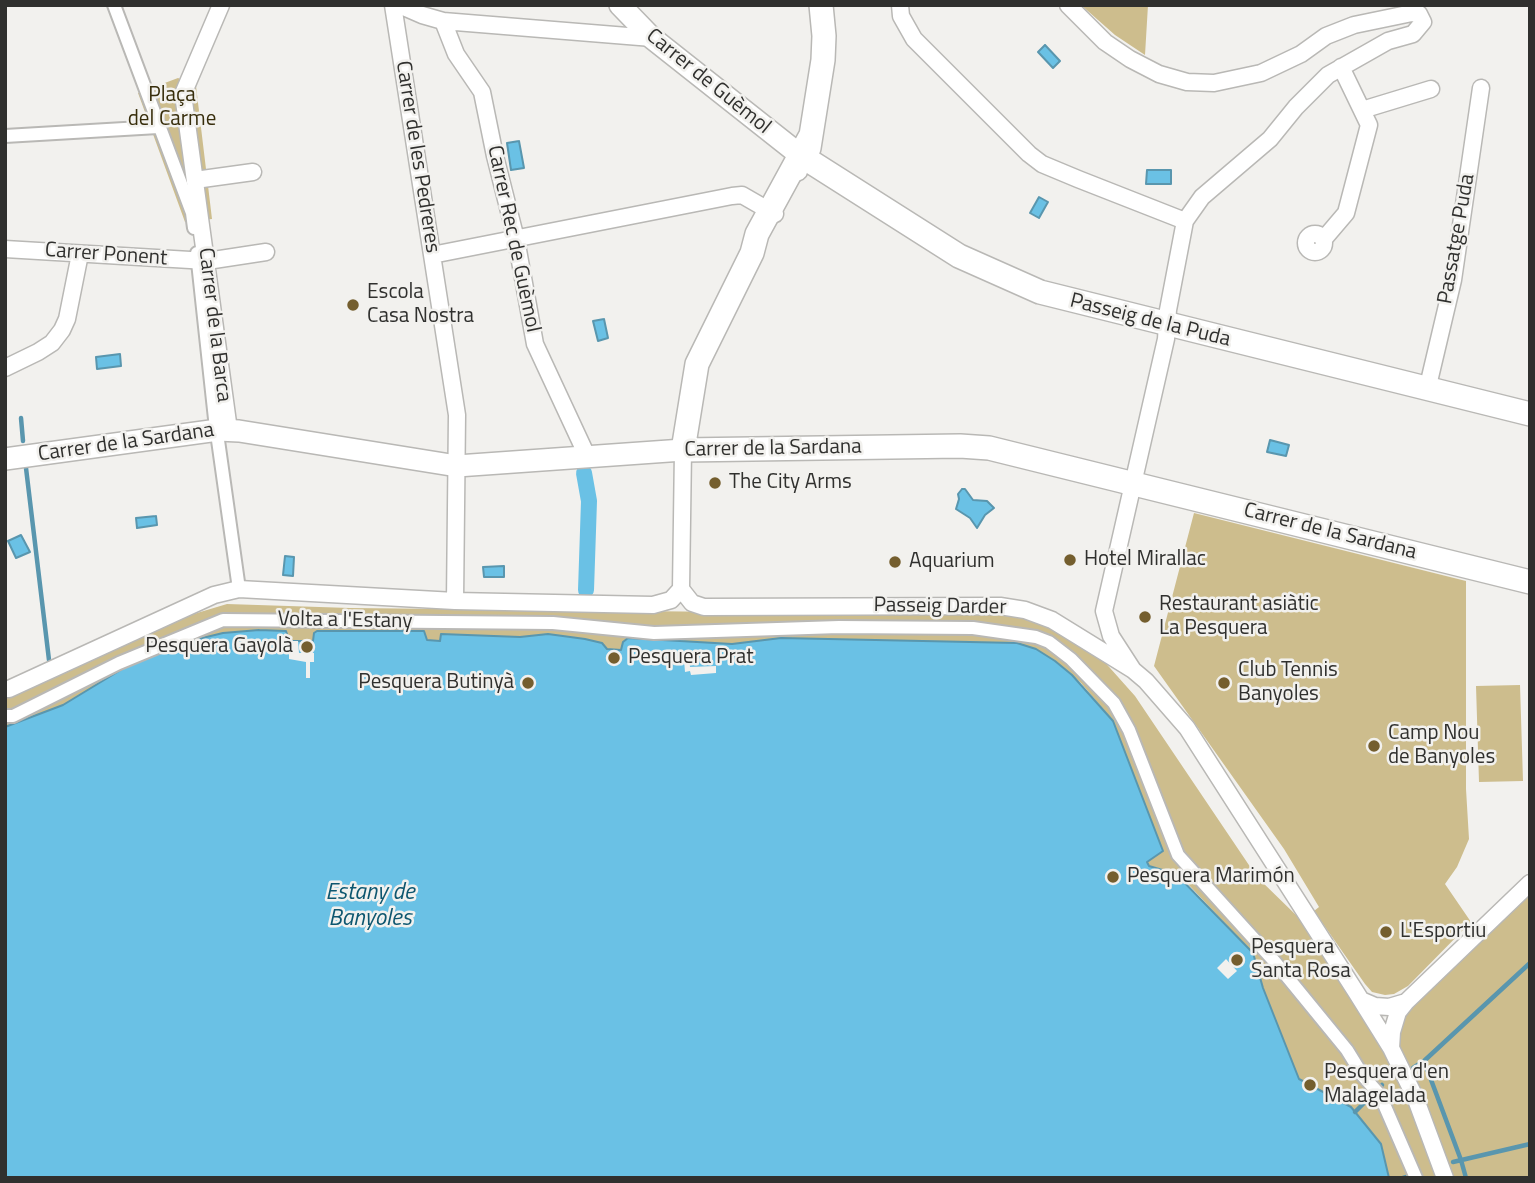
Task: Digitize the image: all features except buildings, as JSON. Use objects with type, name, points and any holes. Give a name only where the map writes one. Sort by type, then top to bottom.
[{"type":"main road","points":[[683,450],[697,365],[757,249],[772,234],[811,135],[823,60],[821,5]]},
{"type":"main road","points":[[757,249],[757,234],[804,157]]},
{"type":"main road","name":"Passeig de la Puda","points":[[804,157],[959,256],[1040,292],[1530,414]]},
{"type":"main road","name":"Carrer de la Sardana","points":[[683,450],[960,446],[989,448],[1530,582]]},
{"type":"street","points":[[114,5],[192,213],[202,261]]},
{"type":"street","points":[[221,5],[183,94],[195,180],[253,172]]},
{"type":"street","name":"Carrer de les Pedreres","points":[[393,5],[457,415],[455,601]]},
{"type":"street","points":[[399,5],[443,21],[652,38]]},
{"type":"street","points":[[606,34],[615,29],[620,21],[620,5]]},
{"type":"street","name":"Carrer de Guèmol","points":[[620,5],[652,38],[804,157]]},
{"type":"street","points":[[900,5],[901,16],[914,39],[1042,164],[1185,221]]},
{"type":"street","points":[[1068,5],[1105,42],[1130,59],[1159,74],[1187,82],[1214,83],[1261,73],[1301,54],[1326,36],[1354,25],[1412,13],[1419,14],[1423,22],[1413,34],[1388,41],[1328,75],[1296,107],[1270,139],[1202,197],[1185,221],[1167,325],[1104,611],[1111,636],[1133,670]]},
{"type":"street","name":"Carrer Rec de Guèmol","points":[[443,21],[456,54],[482,92],[516,239],[535,344],[588,458]]},
{"type":"street","points":[[1323,240],[1346,213],[1369,125],[1341,67]]},
{"type":"street","name":"Passatge Puda","points":[[1427,390],[1452,280],[1481,88]]},
{"type":"street","points":[[1362,110],[1431,89]]},
{"type":"street","points":[[5,136],[158,127]]},
{"type":"street","name":"Carrer de la Barca","points":[[195,180],[239,589]]},
{"type":"street","points":[[432,255],[742,195],[772,213]]},
{"type":"street","name":"Carrer Ponent","points":[[5,249],[202,261],[266,252]]},
{"type":"street","points":[[5,368],[52,343],[62,330],[67,319],[80,254]]},
{"type":"street","name":"Carrer de la Sardana","points":[[5,459],[223,430],[457,466],[683,450]]},
{"type":"street","points":[[5,689],[9,690],[214,595],[239,589],[455,601],[653,605],[671,600],[681,589],[683,450]]},
{"type":"street","name":"Passeig Darder","points":[[681,589],[692,603],[704,607],[987,606],[1025,610],[1052,620],[1133,670],[1187,728],[1391,1048],[1415,1097],[1445,1178]]},
{"type":"street","name":"Volta a l'Estany","points":[[5,716],[13,716],[118,663],[223,620],[553,624],[654,633],[705,632]]},
{"type":"street","name":"Passeig Darder","points":[[705,632],[839,627],[973,628],[1049,642],[1071,659],[1114,703],[1129,730],[1178,855],[1275,962],[1347,1050],[1365,1079],[1380,1095],[1416,1178]]},
{"type":"street","points":[[1391,1048],[1398,1012],[1406,1002],[1530,883]]},
{"type":"street","points":[[1361,1000],[1375,1006],[1388,1007],[1406,1002]]},
{"type":"green space","points":[[1081,5],[1148,5],[1145,55],[1115,35]]},
{"type":"green space","name":"Plaça del Carme","points":[[178,78],[196,86],[212,219],[185,222],[138,93]]},
{"type":"green space","name":"Camp Nou de Banyoles","points":[[1194,513],[1466,581],[1466,789],[1469,839],[1457,867],[1445,884],[1471,922],[1408,986],[1394,994],[1372,992],[1365,984],[1314,911],[1319,907],[1284,849],[1154,666]]},
{"type":"green space","points":[[227,604],[350,608],[825,613],[997,612],[1036,619],[1102,659],[1135,696],[1257,877],[1297,916],[1377,1035],[1530,889],[1530,1178],[1389,1178],[1381,1143],[1351,1107],[1299,1079],[1263,988],[1253,953],[1186,882],[1162,869],[1149,866],[1146,862],[1163,851],[1113,721],[1081,683],[1055,661],[1017,643],[781,638],[732,644],[671,640],[622,650],[289,641],[142,657],[63,705],[5,727],[5,695],[158,628]]},
{"type":"green space","points":[[1520,685],[1523,781],[1479,782],[1476,686]]},
{"type":"water","points":[[1045,45],[1060,61],[1053,68],[1038,52]]},
{"type":"water","points":[[519,141],[524,168],[511,170],[507,143]]},
{"type":"water","points":[[1147,170],[1171,170],[1171,184],[1146,184]]},
{"type":"water","points":[[1039,197],[1048,202],[1039,218],[1030,213]]},
{"type":"water","points":[[604,319],[608,338],[598,341],[593,321]]},
{"type":"water","points":[[120,354],[121,366],[97,369],[96,357]]},
{"type":"water","points":[[1270,440],[1289,445],[1286,456],[1267,452]]},
{"type":"water","points":[[965,489],[973,500],[987,501],[994,508],[985,515],[977,528],[970,518],[956,509],[958,494]]},
{"type":"water","points":[[156,516],[157,525],[137,528],[136,518]]},
{"type":"water","points":[[21,535],[30,552],[16,558],[8,541]]},
{"type":"water","points":[[285,556],[294,557],[293,576],[283,575]]},
{"type":"water","points":[[504,566],[504,577],[484,577],[483,567]]},
{"type":"water","name":"Estany de Banyoles","points":[[286,631],[289,641],[313,641],[317,631],[424,631],[427,640],[440,641],[441,634],[520,637],[548,634],[585,639],[602,643],[607,649],[621,650],[623,642],[628,638],[732,644],[781,638],[1017,643],[1036,649],[1072,675],[1113,721],[1163,851],[1147,862],[1149,866],[1176,874],[1253,953],[1263,988],[1299,1079],[1351,1107],[1381,1144],[1389,1178],[5,1178],[5,727],[63,705],[142,657],[223,633]]},
{"type":"pier","points":[[289,641],[298,641],[299,653],[314,653],[314,662],[310,662],[310,678],[306,678],[306,662],[289,659]]},
{"type":"pier","points":[[684,660],[689,660],[690,667],[716,666],[716,673],[691,675],[690,671],[685,672]]},
{"type":"pier","points":[[1226,959],[1237,971],[1228,979],[1217,968]]},
{"type":"waterway","points":[[21,418],[23,441]]},
{"type":"waterway","points":[[26,468],[49,660]]},
{"type":"waterway","points":[[584,473],[589,501],[586,590]]},
{"type":"waterway","points":[[1413,1068],[1424,1061],[1530,963]]},
{"type":"waterway","points":[[1424,1061],[1466,1178]]},
{"type":"waterway","points":[[1355,1112],[1382,1085]]},
{"type":"waterway","points":[[1453,1162],[1530,1144]]},
{"type":"waterway","points":[[1403,1178],[1410,1176]]},
{"type":"place","name":"Escola Casa Nostra","points":[[353,305]]},
{"type":"place","name":"The City Arms","points":[[715,483]]},
{"type":"place","name":"Hotel Mirallac","points":[[1070,560]]},
{"type":"place","name":"Aquarium","points":[[895,562]]},
{"type":"place","name":"Restaurant asiàtic La Pesquera","points":[[1145,617]]},
{"type":"place","name":"Pesquera Gayolà","points":[[307,647]]},
{"type":"place","name":"Pesquera Prat","points":[[614,658]]},
{"type":"place","name":"Pesquera Butinyà","points":[[528,683]]},
{"type":"place","name":"Club Tennis Banyoles","points":[[1224,683]]},
{"type":"place","name":"Camp Nou de Banyoles","points":[[1374,746]]},
{"type":"place","name":"Pesquera Marimón","points":[[1113,877]]},
{"type":"place","name":"L'Esportiu","points":[[1386,932]]},
{"type":"place","name":"Pesquera Santa Rosa","points":[[1237,960]]},
{"type":"place","name":"Pesquera d'en Malagelada","points":[[1310,1085]]}]
